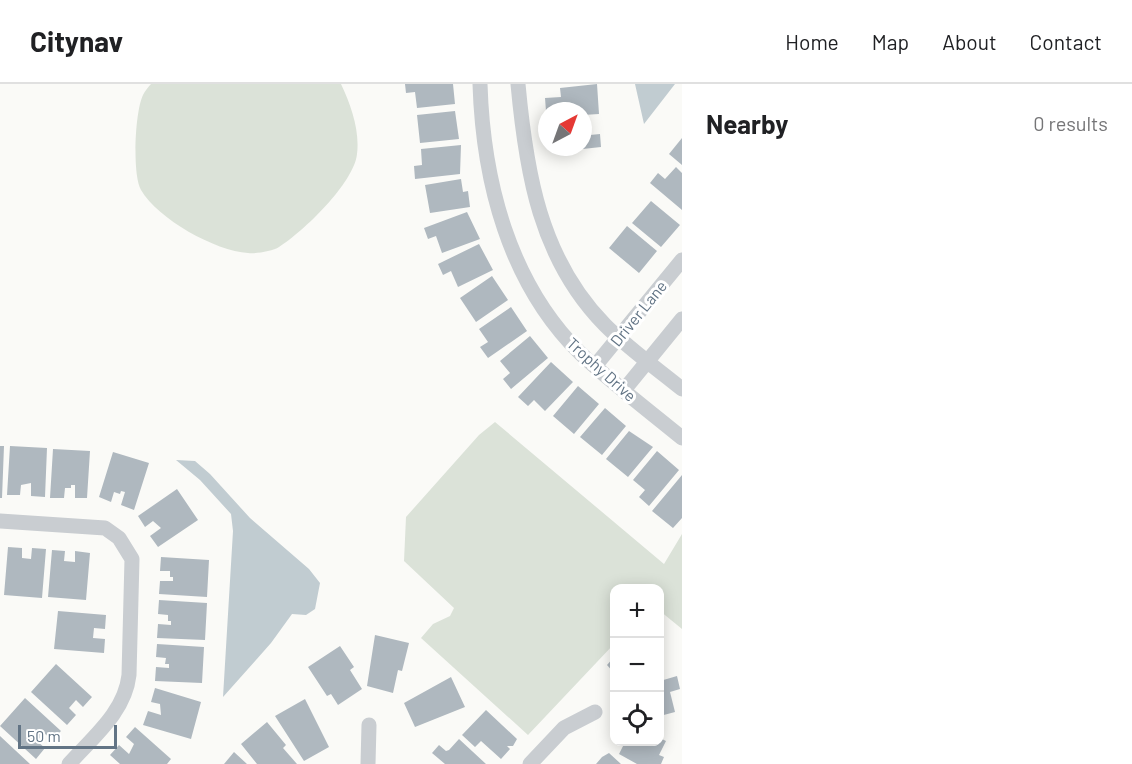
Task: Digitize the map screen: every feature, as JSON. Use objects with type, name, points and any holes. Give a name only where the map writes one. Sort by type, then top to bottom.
[{"type":"street","name":"Trophy Drive","points":[[480,84],[494,192],[514,255],[535,295],[552,320],[595,366],[682,438]]},
{"type":"street","points":[[518,84],[528,170],[541,221],[554,253],[575,289],[619,337],[682,390]]},
{"type":"street","name":"Driver Lane","points":[[595,366],[682,260]]},
{"type":"street","points":[[624,390],[682,319]]},
{"type":"street","points":[[0,521],[105,528],[119,537],[132,559],[126,694],[117,710],[69,764]]},
{"type":"street","points":[[530,764],[564,728],[595,712]]},
{"type":"street","points":[[368,764],[369,725]]},
{"type":"shaded area","points":[[151,84],[341,84],[356,127],[358,145],[354,166],[326,206],[279,247],[260,253],[251,253],[235,251],[204,240],[188,232],[160,212],[149,201],[138,182],[136,128],[140,103]]},
{"type":"shaded area","points":[[635,84],[675,84],[644,124]]},
{"type":"shaded area","points":[[495,422],[664,564],[682,534],[682,629],[664,614],[664,584],[610,584],[610,648],[528,735],[421,638],[433,624],[450,616],[454,608],[404,561],[406,517],[479,435]]},
{"type":"shaded area","points":[[176,460],[195,461],[250,518],[309,569],[320,583],[315,609],[306,615],[292,614],[271,643],[223,697],[233,531],[231,514],[200,480]]},
{"type":"building","points":[[405,84],[453,84],[455,104],[417,108],[415,92],[406,93]]},
{"type":"building","points":[[597,84],[599,114],[592,114],[592,102],[545,102],[545,98],[561,97],[560,88]]},
{"type":"building","points":[[455,111],[459,139],[420,143],[417,115]]},
{"type":"building","points":[[600,134],[601,147],[592,148],[592,135]]},
{"type":"building","points":[[682,138],[682,165],[669,154]]},
{"type":"building","points":[[461,145],[460,174],[415,179],[414,166],[422,165],[421,149]]},
{"type":"building","points":[[676,167],[682,173],[682,210],[650,183],[658,173],[665,179]]},
{"type":"building","points":[[461,179],[463,192],[468,191],[470,207],[430,213],[425,185]]},
{"type":"building","points":[[651,201],[680,225],[661,247],[632,223]]},
{"type":"building","points":[[467,212],[480,239],[442,253],[436,236],[428,239],[424,228]]},
{"type":"building","points":[[627,226],[657,251],[639,273],[609,248]]},
{"type":"building","points":[[479,244],[493,270],[458,287],[451,271],[443,275],[438,264]]},
{"type":"building","points":[[492,276],[508,300],[476,322],[460,298]]},
{"type":"building","points":[[511,307],[527,331],[488,358],[480,347],[488,342],[479,329]]},
{"type":"building","points":[[530,336],[548,358],[511,389],[503,379],[510,373],[500,361]]},
{"type":"building","points":[[551,362],[573,382],[545,411],[534,400],[528,406],[518,397]]},
{"type":"building","points":[[578,386],[599,404],[574,434],[553,416]]},
{"type":"building","points":[[605,408],[626,426],[602,455],[580,437]]},
{"type":"building","points":[[629,431],[653,447],[628,477],[606,459]]},
{"type":"building","points":[[0,446],[4,446],[2,498],[0,498]]},
{"type":"building","points":[[10,446],[47,448],[45,497],[31,496],[31,483],[21,485],[20,495],[7,495]]},
{"type":"building","points":[[53,449],[90,451],[87,498],[75,498],[75,485],[71,485],[71,488],[65,488],[64,498],[50,498]]},
{"type":"building","points":[[657,451],[679,470],[649,506],[639,497],[645,490],[633,480]]},
{"type":"building","points":[[113,452],[149,463],[134,510],[121,505],[125,492],[121,491],[120,494],[114,492],[111,502],[99,497]]},
{"type":"building","points":[[682,475],[682,518],[673,528],[652,511]]},
{"type":"building","points":[[177,489],[198,520],[158,547],[150,536],[161,528],[153,521],[145,527],[138,516]]},
{"type":"building","points":[[8,547],[22,548],[22,558],[31,559],[32,548],[46,549],[42,598],[4,595]]},
{"type":"building","points":[[52,550],[65,551],[64,561],[75,562],[75,551],[90,553],[86,600],[48,597]]},
{"type":"building","points":[[161,557],[209,560],[207,597],[159,594],[160,581],[173,581],[170,571],[160,571]]},
{"type":"building","points":[[159,600],[207,603],[205,640],[157,638],[158,624],[171,625],[168,615],[158,614]]},
{"type":"building","points":[[58,611],[106,615],[105,629],[94,628],[93,638],[105,639],[104,653],[54,649]]},
{"type":"building","points":[[375,635],[409,643],[402,671],[398,670],[393,693],[367,686]]},
{"type":"building","points":[[157,644],[204,647],[202,683],[155,681],[156,667],[169,668],[169,664],[165,664],[166,658],[156,657]]},
{"type":"building","points":[[340,646],[354,667],[350,670],[362,689],[338,705],[331,694],[327,696],[308,667]]},
{"type":"building","points":[[56,664],[92,697],[83,707],[76,700],[69,708],[76,715],[67,725],[31,692]]},
{"type":"building","points":[[677,676],[680,689],[670,692],[675,712],[664,715],[664,692],[664,680]]},
{"type":"building","points":[[451,677],[465,707],[415,727],[404,703]]},
{"type":"building","points":[[155,688],[201,702],[191,739],[143,725],[148,711],[161,715],[160,704],[151,702]]},
{"type":"building","points":[[25,698],[61,731],[52,740],[44,733],[37,741],[45,748],[36,759],[0,726]]},
{"type":"building","points":[[305,699],[329,747],[304,761],[275,716]]},
{"type":"building","points":[[486,710],[517,739],[513,746],[507,746],[510,749],[501,759],[481,741],[475,747],[462,735]]},
{"type":"building","points":[[267,722],[286,745],[283,748],[297,764],[257,764],[241,744]]},
{"type":"building","points":[[135,727],[171,759],[167,764],[120,764],[110,755],[119,745],[129,754],[134,744],[126,737]]},
{"type":"building","points":[[0,736],[30,764],[0,764]]},
{"type":"building","points":[[459,739],[486,764],[445,764],[432,753],[439,745],[446,751],[449,750]]},
{"type":"building","points":[[623,746],[664,746],[659,755],[664,757],[661,764],[637,764],[619,754]]},
{"type":"building","points":[[234,752],[247,764],[224,764]]},
{"type":"building","points":[[609,753],[621,764],[596,764],[602,757]]}]
